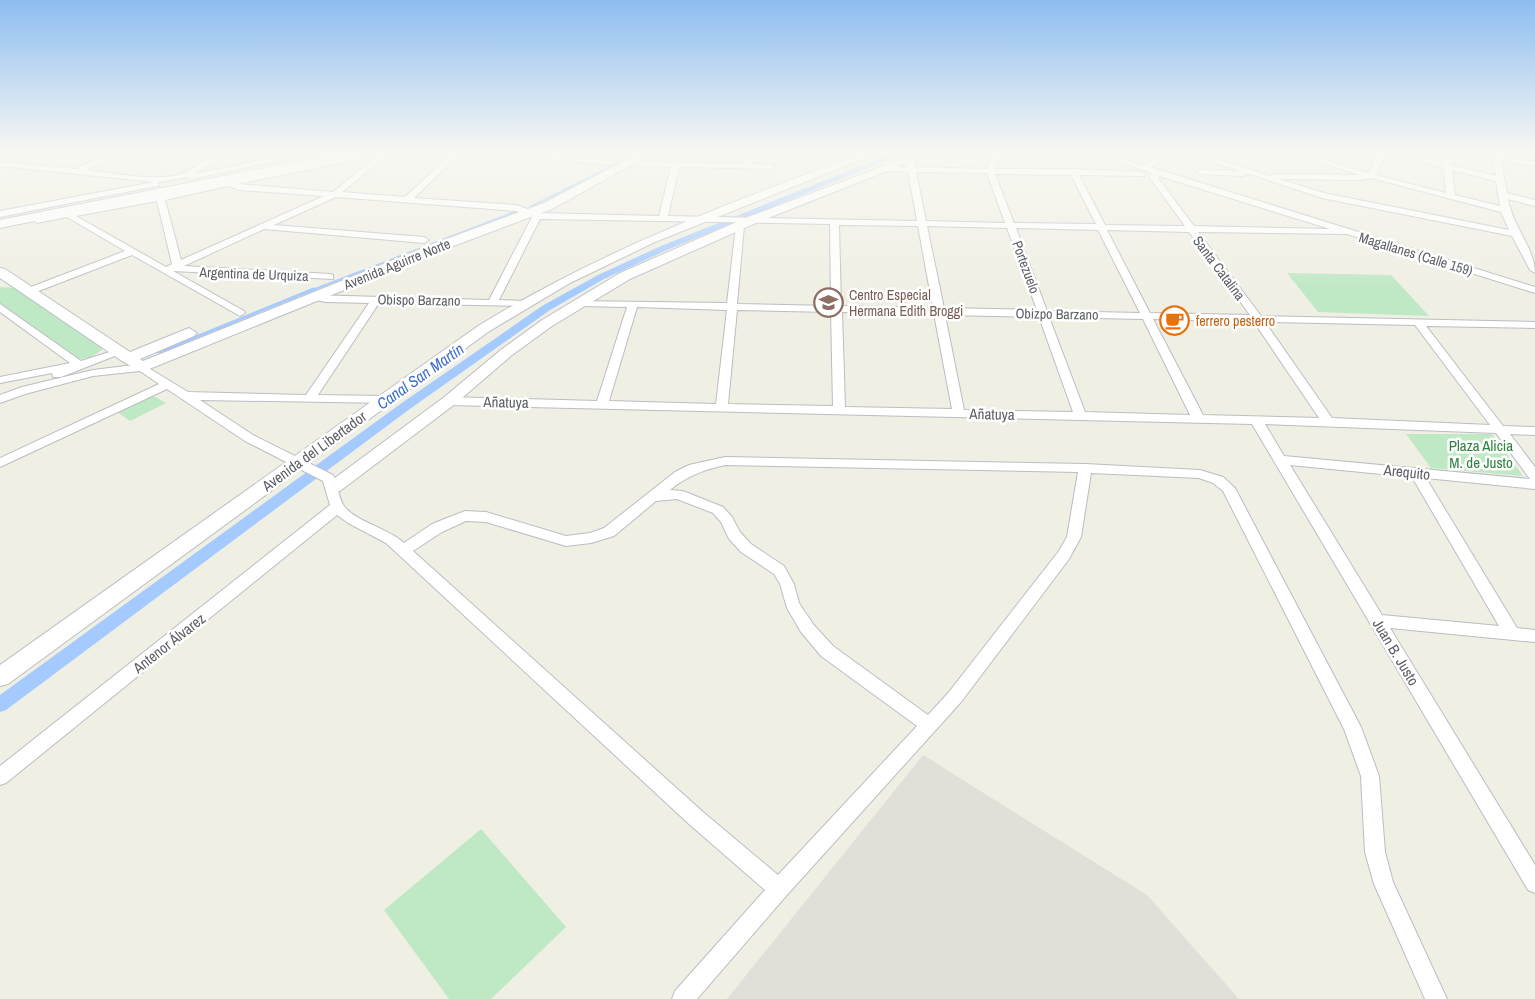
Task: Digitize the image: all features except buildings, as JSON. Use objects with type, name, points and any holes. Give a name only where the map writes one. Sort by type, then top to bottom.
[{"type":"main road","points":[[0,219],[103,199]]},
{"type":"main road","points":[[0,226],[134,199]]},
{"type":"main road","name":"Avenida Aguirre Norte","points":[[129,359],[424,240],[528,213],[552,199]]},
{"type":"main road","name":"Avenida Aguirre Norte","points":[[129,359],[314,297],[561,199]]},
{"type":"main road","points":[[3,277],[129,359]]},
{"type":"street","points":[[0,214],[92,199]]},
{"type":"street","points":[[0,226],[69,215],[123,199]]},
{"type":"street","name":"Argentina de Urquiza","points":[[163,199],[177,265],[189,271],[330,277]]},
{"type":"street","points":[[167,270],[324,199]]},
{"type":"street","points":[[402,199],[528,213],[746,223],[834,222],[1346,232]]},
{"type":"street","points":[[663,219],[668,199]]},
{"type":"street","name":"Avenida del Libertador","points":[[0,677],[303,464],[384,400],[483,329],[579,273],[697,220],[753,199]]},
{"type":"street","points":[[331,483],[449,400],[507,352],[579,303],[625,276],[746,223],[810,199]]},
{"type":"street","points":[[917,199],[958,414]]},
{"type":"street","name":"Portezuelo","points":[[1000,199],[1081,417]]},
{"type":"street","points":[[1087,199],[1199,420]]},
{"type":"street","name":"Santa Catalina","points":[[1171,199],[1190,229],[1257,318],[1328,422]]},
{"type":"street","name":"Magallanes (Calle 159)","points":[[1236,199],[1535,290]]},
{"type":"street","points":[[1341,199],[1515,234]]},
{"type":"street","points":[[1458,199],[1505,210]]},
{"type":"street","points":[[1503,199],[1505,210],[1515,234],[1534,265]]},
{"type":"street","points":[[1517,199],[1535,203]]},
{"type":"street","points":[[494,301],[528,213]]},
{"type":"street","points":[[69,215],[240,313]]},
{"type":"street","points":[[834,222],[839,410]]},
{"type":"street","points":[[722,407],[732,307],[746,223]]},
{"type":"street","points":[[261,226],[424,240]]},
{"type":"street","points":[[27,292],[133,251]]},
{"type":"street","name":"Obispo Barzano","points":[[314,297],[494,301],[524,304]]},
{"type":"street","points":[[309,399],[376,300]]},
{"type":"street","name":"Obizpo Barzano","points":[[579,303],[1535,326]]},
{"type":"street","points":[[602,404],[633,305]]},
{"type":"street","points":[[0,307],[79,366]]},
{"type":"street","points":[[1418,322],[1535,476]]},
{"type":"street","points":[[17,392],[93,373],[129,359]]},
{"type":"street","points":[[0,380],[129,359],[249,438],[303,464],[331,483],[337,507],[347,517],[377,530],[404,550],[696,818],[779,889]]},
{"type":"street","points":[[0,399],[79,366]]},
{"type":"street","points":[[0,463],[168,384]]},
{"type":"street","points":[[185,396],[384,400]]},
{"type":"street","name":"Añatuya","points":[[449,400],[1328,422],[1535,431]]},
{"type":"street","name":"Juan B. Justo","points":[[1257,422],[1528,861],[1535,883]]},
{"type":"street","name":"Arequito","points":[[1279,460],[1535,484]]},
{"type":"street","points":[[404,550],[436,528],[465,516],[486,517],[566,541],[591,538],[609,532],[687,472],[725,461],[1085,468],[1200,474],[1218,480],[1228,488],[1352,727],[1370,776],[1375,852],[1384,884],[1436,999]]},
{"type":"street","points":[[683,999],[779,889],[955,697],[1064,555],[1074,537],[1085,468]]},
{"type":"street","points":[[1416,473],[1512,634]]},
{"type":"street","points":[[653,497],[678,494],[718,510],[727,520],[734,535],[746,548],[779,570],[787,584],[792,604],[807,628],[826,651],[929,725]]},
{"type":"street","name":"Antenor Álvarez","points":[[0,777],[287,550],[337,507]]},
{"type":"street","points":[[1378,621],[1535,636]]},
{"type":"shaded area","points":[[923,755],[1147,895],[1239,999],[727,999]]},
{"type":"green space","points":[[1287,273],[1391,275],[1429,316],[1318,312]]},
{"type":"green space","points":[[0,287],[16,288],[101,346],[102,350],[90,358],[76,359],[0,304]]},
{"type":"green space","points":[[150,394],[166,403],[130,421],[116,411]]},
{"type":"green space","name":"Plaza Alicia M. de Justo","points":[[1406,434],[1492,434],[1523,476],[1431,468]]},
{"type":"green space","points":[[481,829],[566,927],[491,999],[449,999],[384,910]]},
{"type":"waterway","points":[[530,207],[547,199]]},
{"type":"waterway","name":"Canal San Martín","points":[[0,705],[403,408],[546,308],[601,277],[664,248],[787,199]]},
{"type":"waterway","points":[[310,291],[517,211]]},
{"type":"waterway","points":[[159,352],[314,289]]},
{"type":"place","name":"Centro Especial Hermana Edith Broggi","points":[[828,303]]},
{"type":"place","name":"ferrero pesterro","points":[[1175,321]]}]
